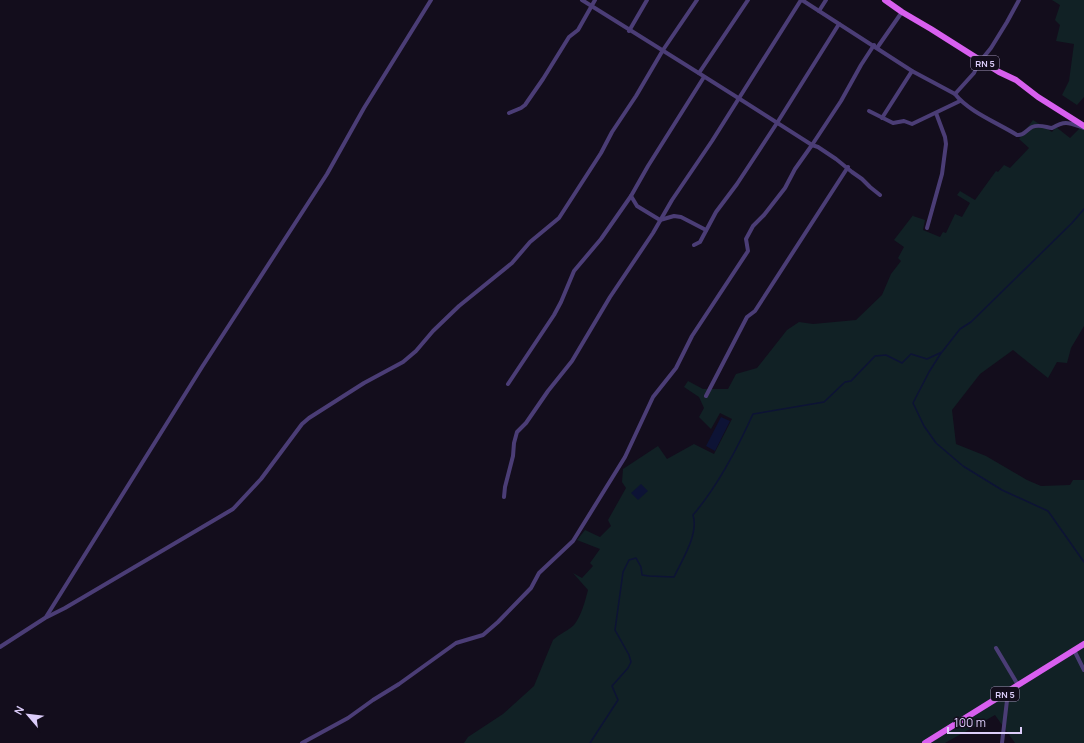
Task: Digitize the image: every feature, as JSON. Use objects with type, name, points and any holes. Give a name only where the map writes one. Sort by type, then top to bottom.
[{"type":"main road","name":"RN 5","points":[[885,0],[902,12],[1016,80],[1038,97],[1084,127]]},
{"type":"main road","name":"RN 5","points":[[925,743],[1084,644]]},
{"type":"street","points":[[45,618],[210,354],[327,174],[364,108],[431,0]]},
{"type":"street","points":[[582,0],[629,31],[663,50],[738,99],[848,167],[880,195]]},
{"type":"street","points":[[508,113],[526,105],[568,37],[578,30],[595,0]]},
{"type":"street","points":[[629,31],[647,0]]},
{"type":"street","points":[[0,647],[45,618],[65,608],[232,509],[261,479],[298,429],[309,418],[364,383],[394,368],[416,351],[459,306],[510,265],[530,242],[559,218],[601,153],[612,132],[636,96],[663,50],[697,0]]},
{"type":"street","points":[[699,73],[748,0]]},
{"type":"street","points":[[504,497],[517,432],[526,423],[548,391],[572,361],[608,300],[653,233],[672,200],[712,141],[801,0],[912,71],[955,94],[960,101],[1019,136],[1031,128],[1040,126],[1052,128],[1067,122],[1084,127]]},
{"type":"street","points":[[819,11],[826,0]]},
{"type":"street","points":[[955,94],[974,73],[1020,0]]},
{"type":"street","points":[[302,743],[348,718],[456,643],[485,633],[498,622],[531,588],[541,571],[571,543],[625,457],[653,397],[675,370],[692,336],[748,251],[746,239],[753,226],[764,215],[785,188],[795,168],[841,101],[861,65],[902,12]]},
{"type":"street","points":[[694,245],[699,243],[716,212],[737,184],[777,123],[839,24]]},
{"type":"street","points":[[882,118],[912,71]]},
{"type":"street","points":[[508,384],[554,316],[574,271],[601,239],[630,196],[704,77]]},
{"type":"street","points":[[868,111],[893,123],[904,121],[912,124],[936,114],[960,101]]},
{"type":"street","points":[[927,228],[942,174],[946,144],[945,137],[936,114]]},
{"type":"street","points":[[706,396],[748,317],[755,311],[848,167]]},
{"type":"street","points":[[630,196],[637,206],[660,220],[674,216],[681,217],[706,230]]},
{"type":"street","points":[[996,648],[1018,685]]},
{"type":"street","points":[[1074,650],[1084,670]]},
{"type":"street","points":[[1002,743],[1008,692]]},
{"type":"shaded area","points":[[1052,0],[1084,0],[1084,97],[1077,105],[1062,95],[1069,81],[1074,44],[1056,41],[1060,25],[1055,20],[1060,5]]},
{"type":"shaded area","points":[[1033,120],[1052,132],[1056,127],[1070,138],[1084,124],[1084,326],[1071,348],[1067,363],[1057,362],[1048,378],[1013,350],[980,374],[952,410],[956,444],[986,456],[1027,480],[1041,486],[1070,485],[1073,480],[1084,480],[1084,743],[1015,743],[995,715],[945,743],[464,743],[468,737],[503,714],[534,686],[553,640],[572,627],[579,617],[588,590],[573,573],[582,578],[593,566],[590,563],[600,549],[577,540],[585,530],[600,537],[611,526],[608,520],[626,488],[622,482],[623,469],[658,446],[667,459],[694,444],[714,454],[732,419],[720,413],[711,429],[699,417],[704,408],[699,397],[684,387],[688,381],[703,389],[728,389],[736,374],[757,368],[787,330],[799,322],[813,324],[856,320],[882,295],[891,274],[901,261],[898,258],[904,247],[894,240],[914,214],[913,216],[925,220],[923,230],[940,237],[943,232],[946,233],[955,214],[962,217],[970,203],[957,195],[960,191],[975,200],[996,171],[998,172],[1004,165],[1010,168],[1029,148],[1019,139]]},
{"type":"water","points":[[721,417],[730,421],[715,451],[706,446]]},
{"type":"water","points":[[641,484],[648,491],[638,500],[631,493]]},
{"type":"waterway","points":[[590,743],[618,700],[612,686],[628,668],[631,662],[629,655],[615,630],[623,572],[629,560],[636,558],[641,567],[642,575],[674,577],[692,538],[694,530],[693,515],[702,504],[726,466],[741,440],[753,414],[824,402],[845,382],[851,381],[875,356],[886,355],[902,363],[911,354],[927,359],[942,352],[960,329],[971,322],[1072,223],[1084,209]]},
{"type":"waterway","points":[[941,353],[913,403],[924,426],[936,443],[963,466],[1002,490],[1048,511],[1084,562]]}]
